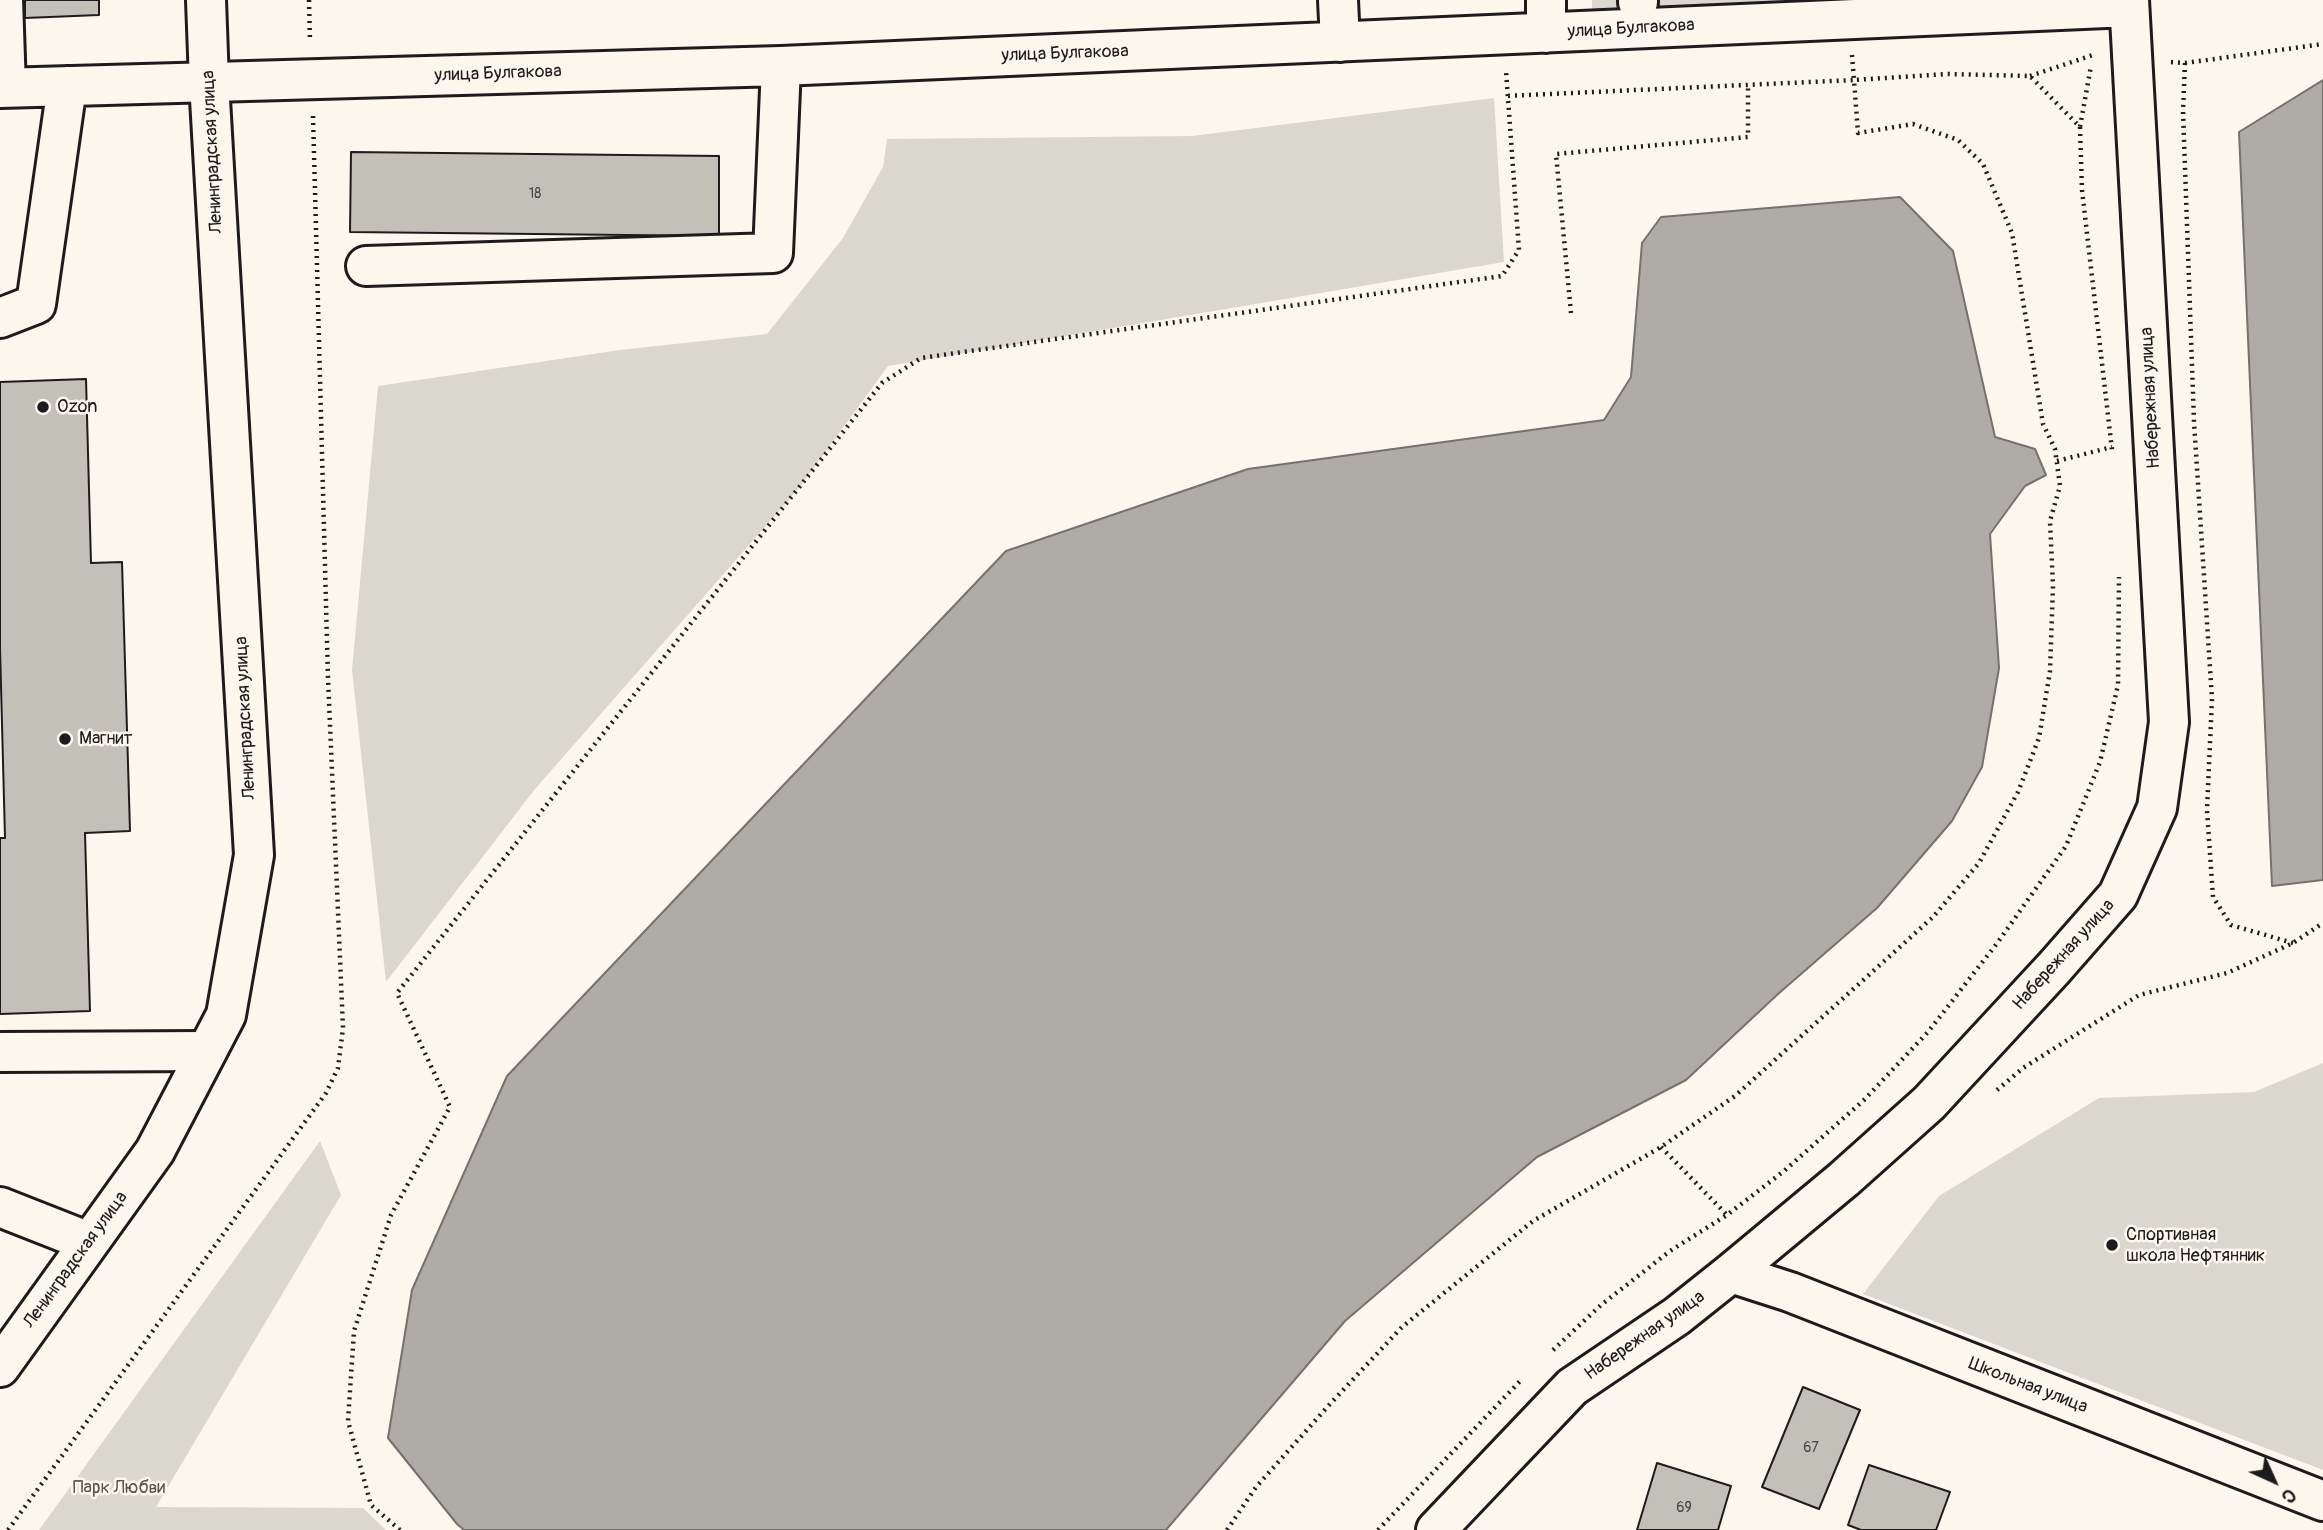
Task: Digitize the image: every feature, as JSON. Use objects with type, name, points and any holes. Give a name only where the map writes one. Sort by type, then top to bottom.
[{"type":"street","points":[[3,88],[4,0]]},
{"type":"street","name":"Ленинградская улица","points":[[0,1367],[155,1151],[226,1015],[254,855],[206,0]]},
{"type":"street","points":[[1338,0],[1340,42]]},
{"type":"street","name":"улица Булгакова","points":[[3,88],[781,66],[1505,35],[1546,16],[2129,3]]},
{"type":"street","name":"Набережная улица","points":[[1436,1530],[1572,1387],[1677,1316],[1844,1179],[1929,1103],[2118,895],[2157,808],[2169,722],[2129,3]]},
{"type":"street","points":[[366,266],[773,253],[781,66]]},
{"type":"street","points":[[0,318],[36,304],[67,86]]},
{"type":"street","points":[[0,1052],[207,1051]]},
{"type":"street","points":[[0,1207],[89,1242]]},
{"type":"street","name":"Школьная улица","points":[[1731,1273],[1790,1292],[2323,1501]]},
{"type":"path","points":[[1227,1530],[1256,1487],[1402,1327],[1533,1221],[1661,1147],[1735,1096],[1933,917],[1979,863],[2018,792],[2039,738],[2050,671],[2053,586],[2050,521],[2060,486],[2055,449],[2043,425],[2011,233],[1983,164],[1958,140],[1913,124],[1858,133],[1848,10]]},
{"type":"path","points":[[400,1530],[371,1505],[348,1421],[354,1331],[391,1215],[450,1107],[397,993],[882,383],[921,358],[1502,276],[1519,250],[1506,96],[1505,35]]},
{"type":"path","points":[[1506,96],[1947,74],[2030,76],[2093,55],[2185,63],[2323,44]]},
{"type":"path","points":[[2093,55],[2080,127],[2082,190],[2113,460]]},
{"type":"path","points":[[2185,63],[2183,111],[2192,370],[2211,699],[2207,810],[2213,897],[2231,925],[2293,943]]},
{"type":"path","points":[[2030,76],[2080,127]]},
{"type":"path","points":[[1571,313],[1556,154],[1748,137],[1748,85]]},
{"type":"path","points":[[2057,461],[2112,447]]},
{"type":"path","points":[[1550,1353],[1601,1305],[1670,1251],[1727,1214],[1784,1171],[1864,1100],[1928,1032],[1998,942],[2066,846],[2100,762],[2118,685],[2119,564]]},
{"type":"path","points":[[1992,1095],[2023,1068],[2139,995],[2227,972],[2293,943],[2323,923]]},
{"type":"path","points":[[1661,1147],[1727,1214]]},
{"type":"path","points":[[1378,1530],[1530,1371]]},
{"type":"green space","points":[[1592,0],[1782,0],[1787,17],[1592,25]]},
{"type":"green space","points":[[1494,98],[1504,262],[888,366],[799,488],[535,789],[386,982],[352,670],[378,386],[620,350],[767,334],[843,238],[883,167],[887,139],[1192,136]]},
{"type":"green space","name":"Спортивная школа Нефтянник","points":[[2323,1063],[2323,1470],[1863,1294],[1939,1196],[2099,1098],[2254,1092]]},
{"type":"green space","name":"Парк Любви","points":[[320,1141],[341,1195],[156,1507],[363,1508],[386,1530],[39,1530]]},
{"type":"shaded area","points":[[2323,80],[2323,880],[2272,886],[2239,132]]},
{"type":"shaded area","points":[[1900,197],[1953,251],[1995,437],[2035,449],[2046,475],[2025,486],[1990,534],[1999,668],[1982,767],[1952,821],[1877,908],[1778,994],[1686,1080],[1537,1157],[1345,1321],[1166,1530],[464,1530],[457,1524],[388,1438],[412,1290],[507,1076],[1006,551],[1248,469],[1604,420],[1631,377],[1642,243],[1661,217]]},
{"type":"building","points":[[25,0],[99,0],[99,15],[25,18]]},
{"type":"building","points":[[351,152],[719,156],[719,236],[350,232]]},
{"type":"building","name":"Магнит","points":[[86,379],[91,563],[122,562],[130,831],[85,833],[90,1011],[0,1014],[0,838],[5,838],[0,648],[0,382]]},
{"type":"building","points":[[1803,1387],[1860,1410],[1819,1509],[1762,1487]]},
{"type":"building","points":[[1657,1463],[1731,1486],[1718,1530],[1637,1530]]},
{"type":"building","points":[[1869,1465],[1950,1492],[1936,1530],[1861,1530],[1848,1525]]},
{"type":"place","name":"Ozon","points":[[43,407]]},
{"type":"place","name":"Магнит","points":[[65,739]]},
{"type":"place","name":"Спортивная школа Нефтянник","points":[[2112,1245]]}]
